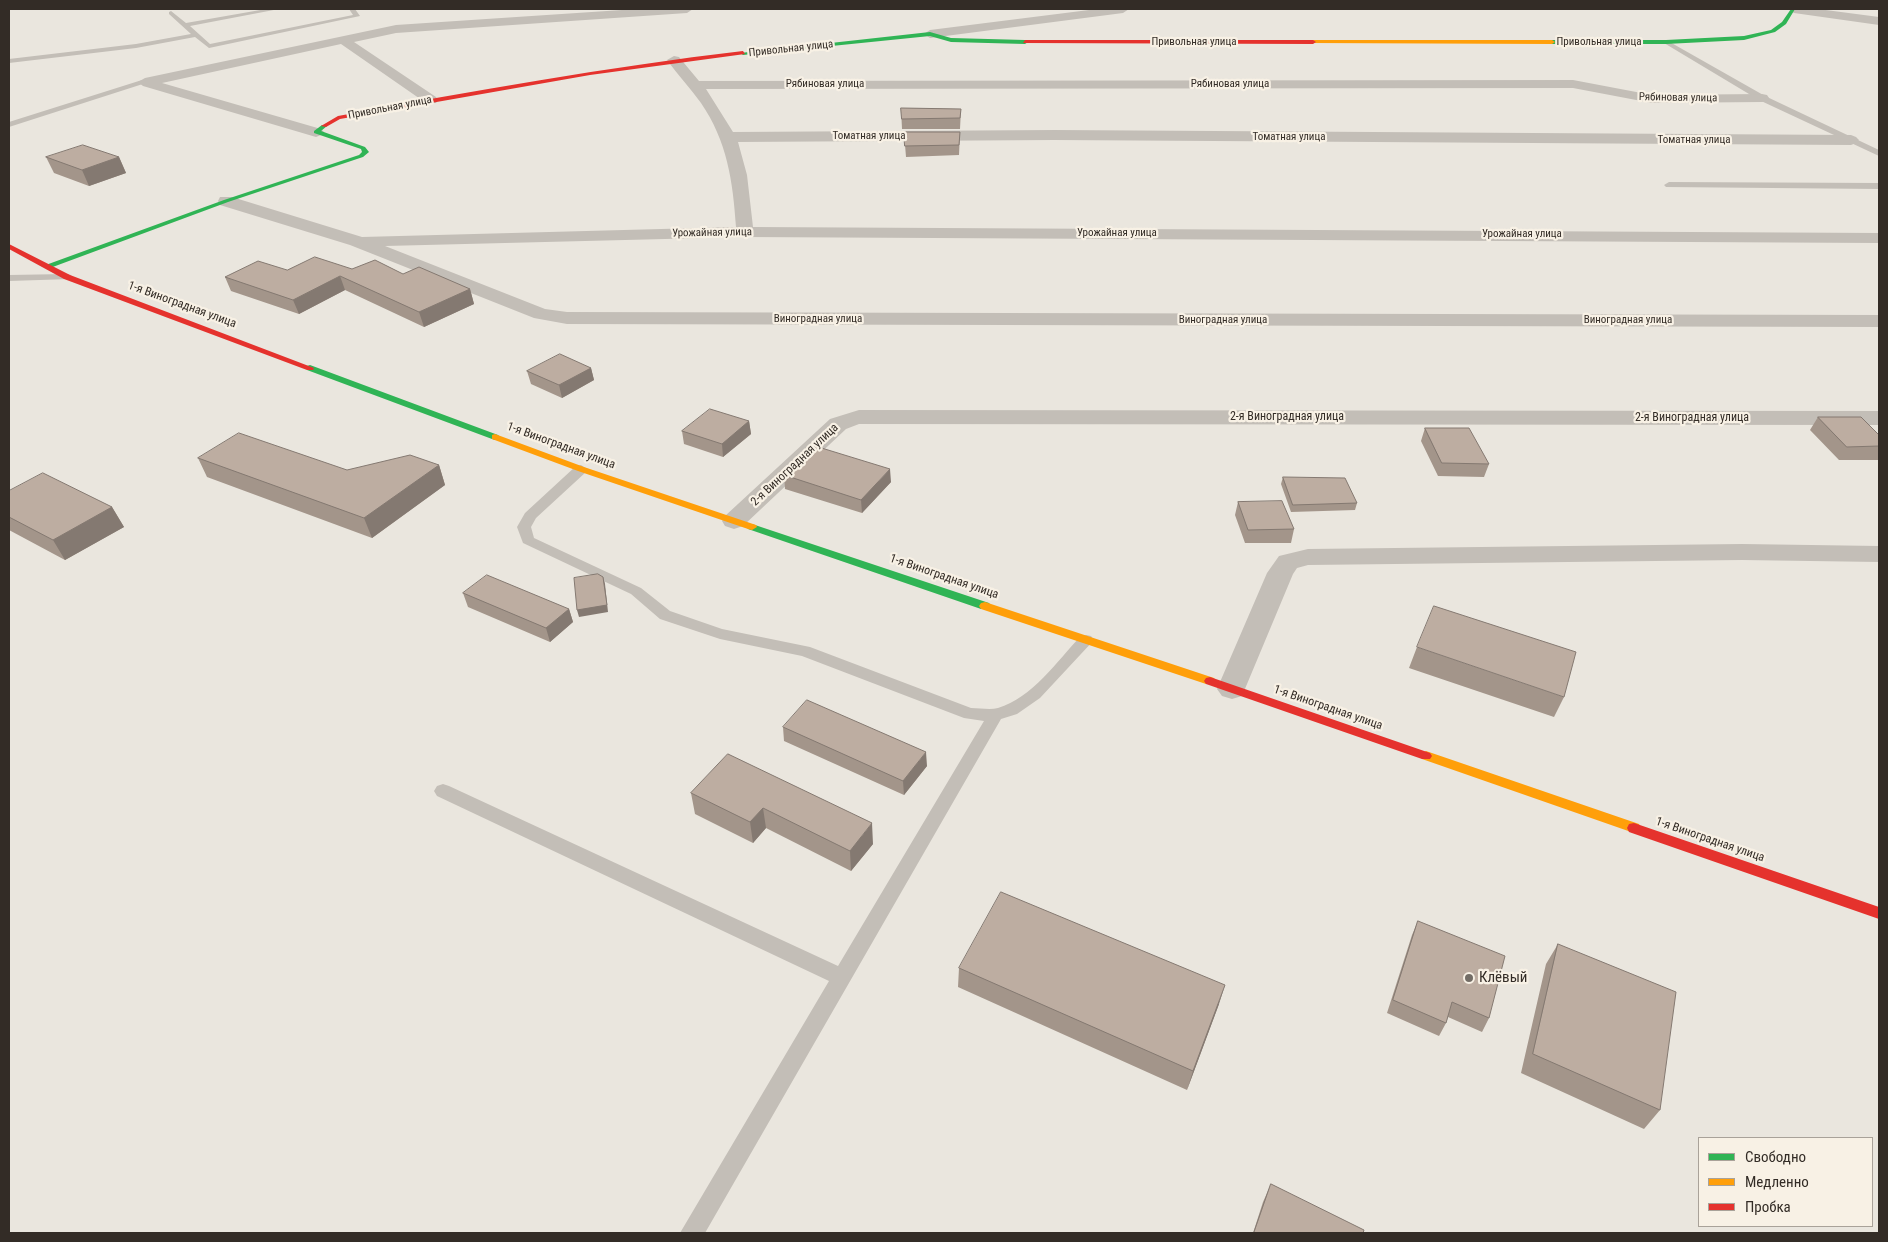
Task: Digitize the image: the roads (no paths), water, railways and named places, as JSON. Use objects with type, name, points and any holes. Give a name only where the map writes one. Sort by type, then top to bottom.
[{"type":"street","points":[[145,82],[343,40],[392,26],[687,9]]},
{"type":"street","points":[[930,34],[1123,9]]},
{"type":"street","points":[[1794,9],[1852,13],[1879,20]]},
{"type":"street","name":"Привольная улица","points":[[316,132],[338,118],[525,83],[674,60],[930,34],[951,40],[978,42],[1666,42],[1756,36],[1773,31],[1783,25],[1794,9]]},
{"type":"street","points":[[1009,13],[1025,22]]},
{"type":"street","points":[[343,40],[431,100]]},
{"type":"street","points":[[674,60],[696,85],[727,137],[735,156],[746,232]]},
{"type":"street","points":[[47,266],[353,159],[366,152],[357,145],[316,132],[145,82]]},
{"type":"street","name":"Рябиновая улица","points":[[696,85],[1573,84],[1652,100],[1762,98]]},
{"type":"street","name":"Томатная улица","points":[[727,137],[1065,135],[1852,140]]},
{"type":"street","points":[[226,202],[356,242]]},
{"type":"street","name":"Урожайная улица","points":[[356,242],[746,232],[1552,234],[1879,238]]},
{"type":"street","name":"Виноградная улица","points":[[356,242],[541,314],[567,318],[1879,321]]},
{"type":"street","name":"1-я Виноградная улица","points":[[9,246],[67,277],[581,469],[1232,689],[1879,914]]},
{"type":"street","name":"2-я Виноградная улица","points":[[734,521],[838,424],[859,417],[1879,418]]},
{"type":"street","points":[[1232,689],[1280,573],[1288,562],[1308,557],[1742,552],[1879,554]]},
{"type":"lane","points":[[184,25],[276,9]]},
{"type":"lane","points":[[171,13],[209,46],[357,16],[352,9]]},
{"type":"lane","points":[[9,61],[136,46],[196,35]]},
{"type":"lane","points":[[1666,42],[1762,98],[1879,153]]},
{"type":"lane","points":[[9,125],[145,82]]},
{"type":"lane","points":[[1669,185],[1879,186]]},
{"type":"lane","points":[[9,278],[67,277]]},
{"type":"lane","points":[[581,469],[530,516],[524,527],[528,540],[636,591],[665,615],[720,634],[805,651],[970,714],[996,714],[1015,708],[1030,699],[1086,640]]},
{"type":"lane","points":[[692,1233],[996,714]]},
{"type":"lane","points":[[442,791],[842,978]]},
{"type":"place","name":"Клёвый","points":[[1469,978]]}]
